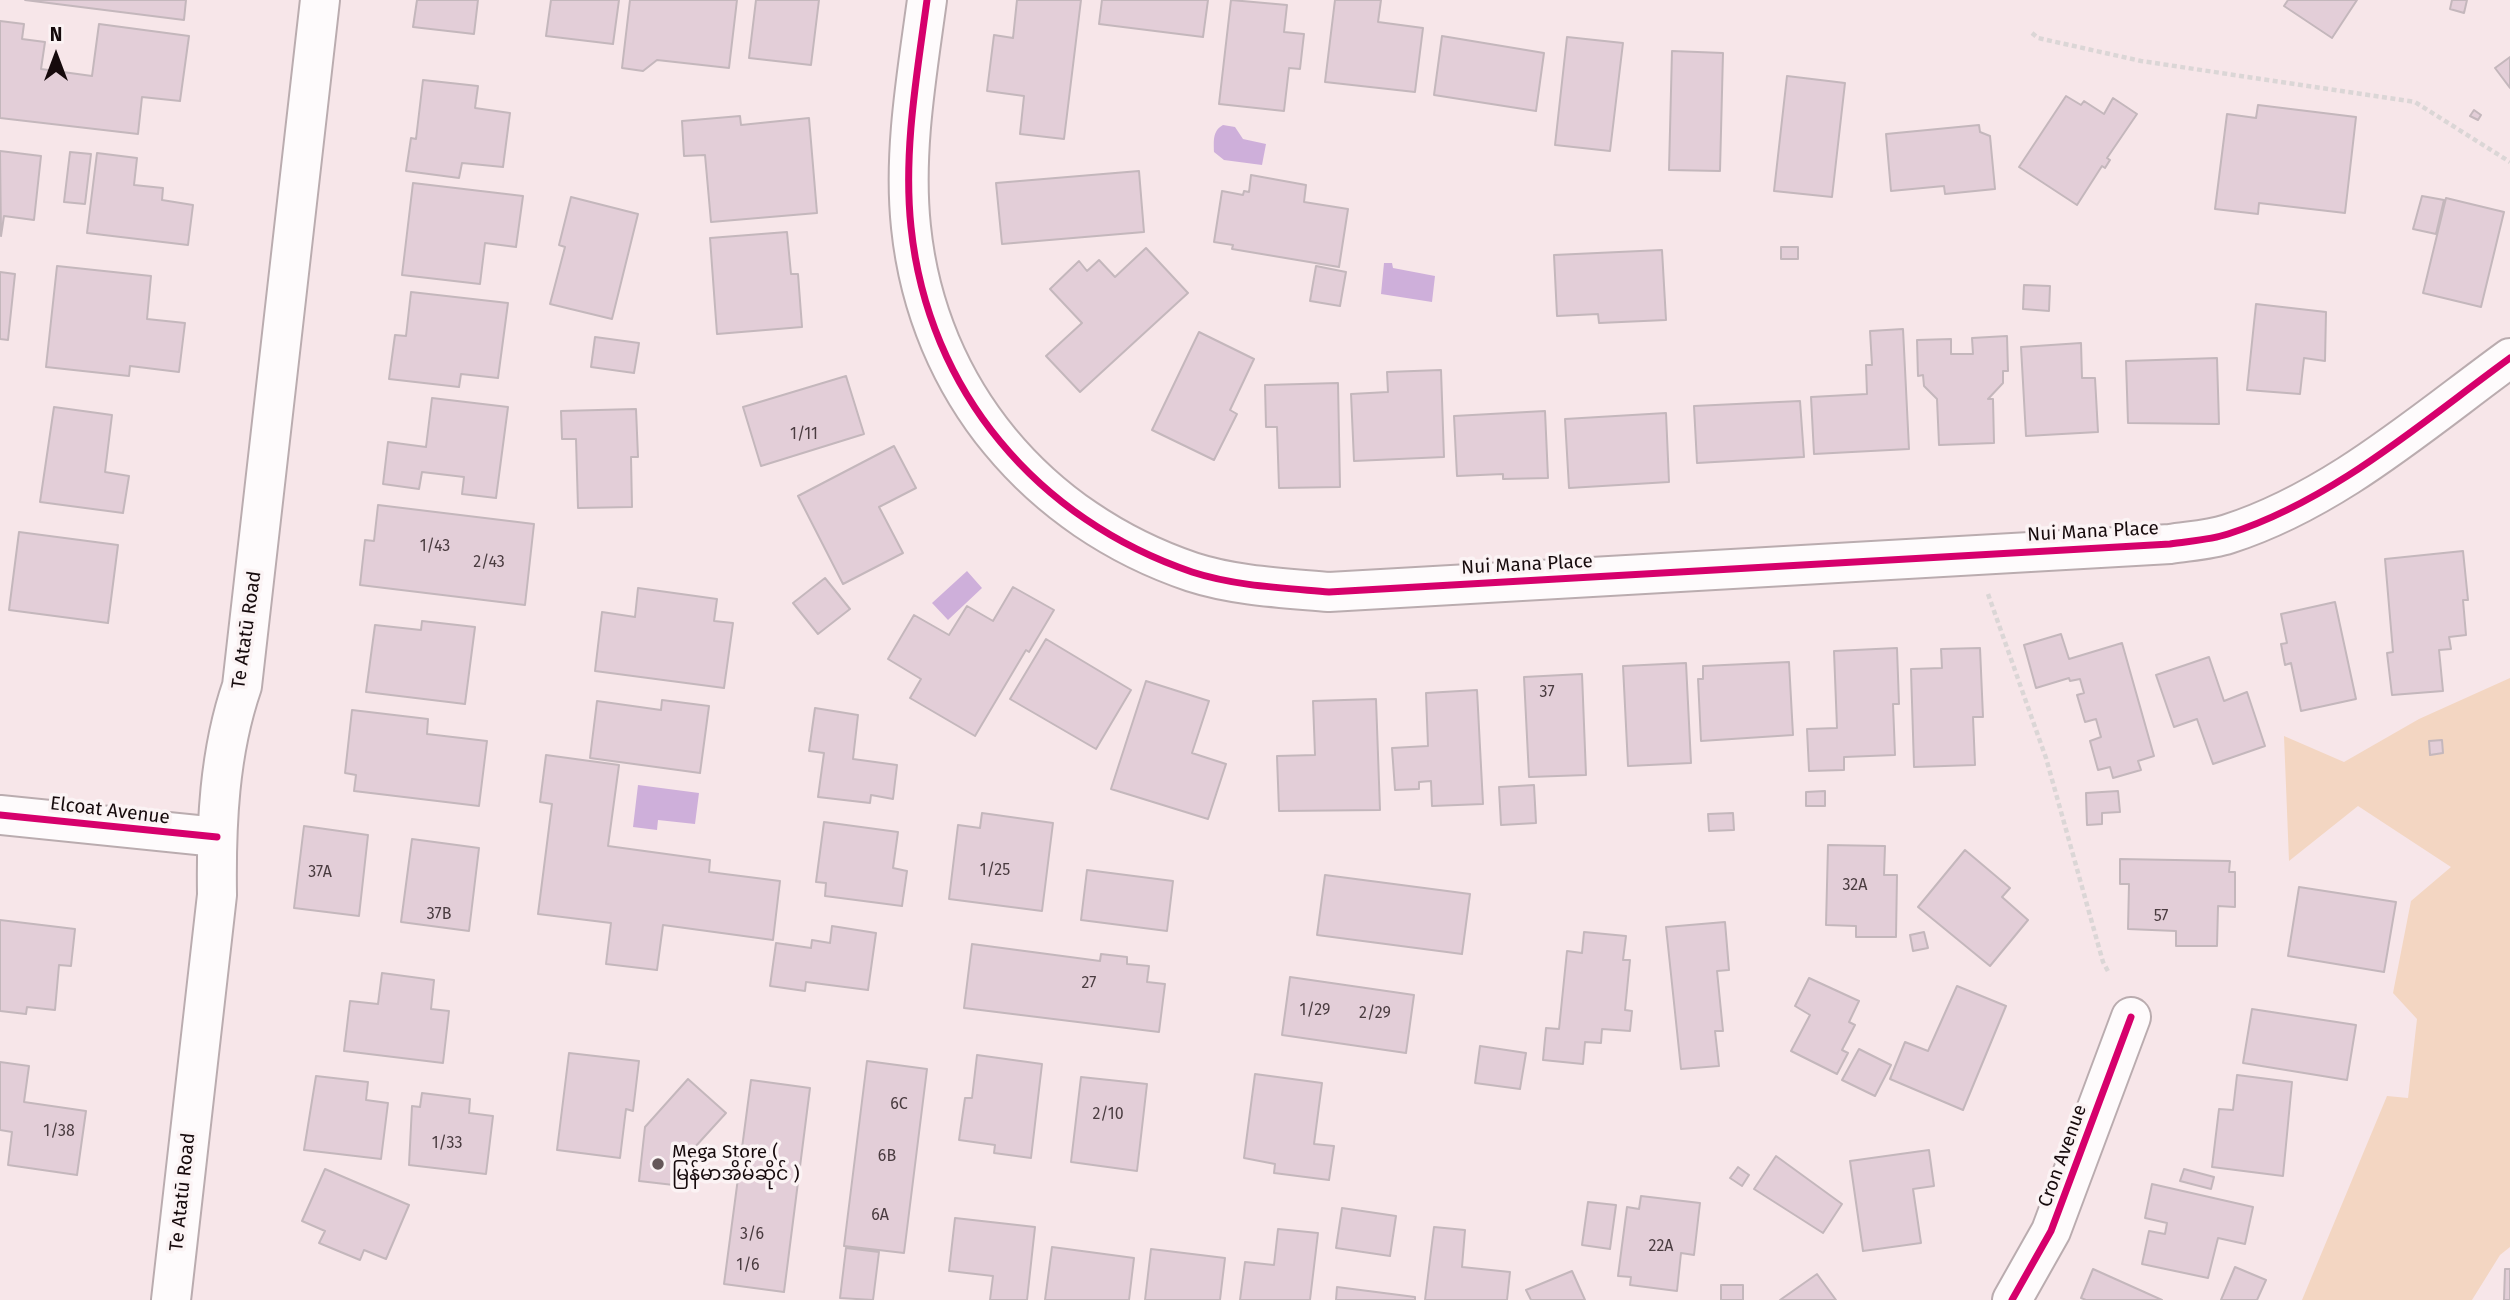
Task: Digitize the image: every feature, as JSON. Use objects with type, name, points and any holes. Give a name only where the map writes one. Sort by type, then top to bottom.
[{"type":"street","name":"Te Atatū Road","points":[[171,1300],[217,895],[216,837],[229,725],[242,686],[320,0]]},
{"type":"street","name":"Nui Mana Place","points":[[927,0],[914,97],[909,169],[911,227],[923,289],[939,341],[965,394],[1031,478],[1073,513],[1131,546],[1194,572],[1253,584],[1329,592],[2170,544],[2227,535],[2289,510],[2352,473],[2510,358]]},
{"type":"street","name":"Elcoat Avenue","points":[[0,815],[216,837]]},
{"type":"street","name":"Cron Avenue","points":[[2012,1300],[2051,1231],[2131,1017]]},
{"type":"path","points":[[2032,33],[2038,38],[2141,61],[2415,102],[2510,162]]},
{"type":"path","points":[[1984,583],[2046,758],[2103,962],[2109,973]]},
{"type":"shaded area","points":[[1223,125],[1235,127],[1243,139],[1266,144],[1262,165],[1224,160],[1214,152],[1215,134]]},
{"type":"shaded area","points":[[1384,263],[1392,263],[1393,268],[1435,276],[1432,302],[1381,294]]},
{"type":"shaded area","points":[[967,571],[982,588],[948,620],[932,603]]},
{"type":"shaded area","points":[[2510,678],[2510,1247],[2500,1255],[2472,1300],[2302,1300],[2387,1096],[2408,1098],[2417,1019],[2393,993],[2411,901],[2451,867],[2358,806],[2289,861],[2284,736],[2344,762],[2419,719]]},
{"type":"shaded area","points":[[638,785],[699,793],[695,824],[658,820],[657,830],[633,827]]},
{"type":"building","points":[[25,0],[186,0],[184,20]]},
{"type":"building","points":[[417,0],[478,0],[474,34],[413,27]]},
{"type":"building","points":[[551,0],[619,0],[613,44],[546,36]]},
{"type":"building","points":[[630,0],[737,0],[729,68],[657,60],[643,71],[622,68]]},
{"type":"building","points":[[756,0],[819,0],[811,65],[749,58]]},
{"type":"building","points":[[1017,0],[1081,0],[1064,139],[1020,134],[1024,96],[987,91],[994,35],[1013,38]]},
{"type":"building","points":[[1102,0],[1208,0],[1203,37],[1099,24]]},
{"type":"building","points":[[1231,0],[1287,5],[1284,32],[1304,34],[1300,69],[1289,68],[1284,111],[1219,104]]},
{"type":"building","points":[[1335,0],[1381,0],[1378,22],[1423,28],[1415,92],[1325,82]]},
{"type":"building","points":[[2288,0],[2357,0],[2332,38],[2284,6]]},
{"type":"building","points":[[2452,0],[2467,0],[2464,13],[2450,9]]},
{"type":"building","points":[[0,21],[24,24],[22,39],[45,42],[41,69],[92,76],[99,24],[189,36],[180,101],[142,97],[138,134],[0,118]]},
{"type":"building","points":[[1442,36],[1544,53],[1536,111],[1434,95]]},
{"type":"building","points":[[1567,37],[1623,43],[1610,151],[1555,145]]},
{"type":"building","points":[[1672,51],[1723,53],[1720,171],[1669,170]]},
{"type":"building","points":[[2510,57],[2510,88],[2495,68]]},
{"type":"building","points":[[1787,76],[1845,83],[1832,197],[1774,191]]},
{"type":"building","points":[[423,80],[478,86],[475,108],[510,113],[503,167],[462,163],[459,178],[406,171],[411,138],[416,139]]},
{"type":"building","points":[[2066,96],[2081,105],[2084,101],[2104,114],[2113,98],[2137,114],[2107,158],[2110,160],[2105,168],[2102,166],[2077,205],[2019,167]]},
{"type":"building","points":[[2258,105],[2356,117],[2345,213],[2259,203],[2258,214],[2215,209],[2227,114],[2256,118]]},
{"type":"building","points":[[2474,110],[2481,115],[2478,120],[2470,116]]},
{"type":"building","points":[[740,116],[741,125],[809,118],[817,213],[711,222],[705,155],[684,156],[682,121]]},
{"type":"building","points":[[1979,125],[1980,132],[1990,136],[1995,189],[1945,194],[1944,186],[1891,191],[1886,134]]},
{"type":"building","points":[[0,151],[41,156],[34,220],[4,216],[1,236]]},
{"type":"building","points":[[70,152],[91,154],[85,204],[64,202]]},
{"type":"building","points":[[97,153],[137,158],[134,185],[163,188],[162,200],[193,205],[188,245],[87,233]]},
{"type":"building","points":[[1139,171],[1144,232],[1002,244],[996,183]]},
{"type":"building","points":[[1251,175],[1306,185],[1304,202],[1348,209],[1339,267],[1232,249],[1233,245],[1214,242],[1222,191],[1243,195],[1244,191],[1249,192]]},
{"type":"building","points":[[413,183],[523,196],[516,247],[485,243],[480,284],[402,275]]},
{"type":"building","points":[[2422,196],[2444,200],[2436,234],[2413,229]]},
{"type":"building","points":[[571,197],[638,214],[612,319],[550,304],[565,247],[559,245]]},
{"type":"building","points":[[2446,198],[2504,212],[2481,307],[2423,293]]},
{"type":"building","points":[[787,232],[791,274],[798,274],[802,327],[717,334],[710,238]]},
{"type":"building","points":[[1781,247],[1798,247],[1798,259],[1781,259]]},
{"type":"building","points":[[1146,248],[1188,293],[1080,392],[1046,356],[1082,323],[1050,289],[1079,261],[1087,271],[1099,260],[1115,277]]},
{"type":"building","points":[[1662,250],[1666,320],[1599,323],[1598,314],[1557,316],[1554,255]]},
{"type":"building","points":[[57,266],[151,276],[147,319],[185,323],[179,372],[130,366],[129,376],[46,367]]},
{"type":"building","points":[[1316,266],[1346,272],[1340,306],[1310,301]]},
{"type":"building","points":[[0,272],[15,274],[8,340],[0,339]]},
{"type":"building","points":[[2024,285],[2050,286],[2049,311],[2023,309]]},
{"type":"building","points":[[411,292],[508,303],[498,378],[461,374],[459,387],[389,379],[395,335],[406,336]]},
{"type":"building","points":[[2256,304],[2326,312],[2325,361],[2304,358],[2300,394],[2247,390]]},
{"type":"building","points":[[1903,329],[1909,449],[1814,454],[1811,397],[1867,394],[1866,365],[1872,365],[1870,331]]},
{"type":"building","points":[[1199,332],[1254,359],[1230,410],[1237,414],[1214,460],[1152,430]]},
{"type":"building","points":[[2007,336],[2008,371],[2003,371],[2003,383],[1988,399],[1993,399],[1994,443],[1939,445],[1937,399],[1924,386],[1923,375],[1918,376],[1917,340],[1951,339],[1951,354],[1973,354],[1972,338]]},
{"type":"building","points":[[595,337],[639,343],[634,373],[591,367]]},
{"type":"building","points":[[2081,343],[2082,378],[2095,378],[2098,432],[2026,436],[2021,347]]},
{"type":"building","points":[[2217,358],[2219,424],[2128,423],[2126,361]]},
{"type":"building","points":[[1441,370],[1444,457],[1354,461],[1351,394],[1388,392],[1387,372]]},
{"type":"building","points":[[846,376],[864,434],[761,466],[743,407]]},
{"type":"building","points":[[1338,383],[1340,487],[1279,488],[1277,427],[1266,427],[1265,385]]},
{"type":"building","points":[[432,398],[508,407],[496,498],[462,494],[464,477],[422,472],[419,489],[383,484],[388,442],[426,447]]},
{"type":"building","points":[[1800,401],[1804,457],[1697,463],[1694,406]]},
{"type":"building","points":[[54,407],[112,415],[105,472],[129,476],[123,513],[40,502]]},
{"type":"building","points":[[636,409],[638,457],[631,457],[632,507],[578,508],[576,439],[562,439],[561,411]]},
{"type":"building","points":[[1545,411],[1548,478],[1503,479],[1503,474],[1457,476],[1454,416]]},
{"type":"building","points":[[1666,413],[1669,482],[1569,488],[1565,419]]},
{"type":"building","points":[[894,446],[916,488],[879,507],[903,553],[843,584],[798,496]]},
{"type":"building","points":[[378,505],[534,524],[525,605],[360,585],[365,540],[374,541]]},
{"type":"building","points":[[19,532],[118,545],[108,623],[9,610]]},
{"type":"building","points":[[2463,551],[2468,600],[2463,600],[2466,635],[2449,637],[2451,649],[2439,650],[2443,691],[2392,695],[2387,653],[2393,652],[2385,559]]},
{"type":"building","points":[[825,578],[850,609],[818,634],[793,603]]},
{"type":"building","points":[[1013,587],[1054,610],[1029,652],[1026,650],[975,736],[910,698],[921,679],[888,659],[914,615],[949,635],[967,606],[993,621]]},
{"type":"building","points":[[638,588],[717,599],[714,621],[733,623],[724,688],[595,671],[602,612],[635,617]]},
{"type":"building","points":[[2335,602],[2356,699],[2301,711],[2291,663],[2285,665],[2281,644],[2287,643],[2281,614]]},
{"type":"building","points":[[422,621],[475,627],[465,704],[366,692],[375,625],[421,630]]},
{"type":"building","points":[[2061,634],[2069,659],[2122,643],[2154,756],[2138,761],[2141,770],[2113,778],[2110,767],[2098,770],[2090,741],[2101,737],[2096,719],[2085,722],[2077,695],[2084,693],[2080,679],[2070,681],[2069,678],[2036,688],[2024,645]]},
{"type":"building","points":[[1046,639],[1131,690],[1096,749],[1010,699]]},
{"type":"building","points":[[1897,648],[1899,704],[1893,704],[1895,755],[1844,757],[1844,770],[1809,771],[1807,729],[1837,728],[1834,651]]},
{"type":"building","points":[[1980,648],[1983,717],[1973,717],[1975,765],[1914,767],[1911,669],[1942,668],[1941,649]]},
{"type":"building","points":[[2209,657],[2224,701],[2247,692],[2265,746],[2213,764],[2197,719],[2174,727],[2156,675]]},
{"type":"building","points":[[1789,662],[1793,735],[1701,741],[1698,679],[1703,679],[1703,666]]},
{"type":"building","points":[[1686,663],[1691,763],[1628,766],[1623,666]]},
{"type":"building","points":[[1582,674],[1586,775],[1529,777],[1524,677]]},
{"type":"building","points":[[1146,681],[1209,701],[1192,753],[1226,764],[1208,819],[1111,789]]},
{"type":"building","points":[[1477,690],[1483,804],[1432,806],[1431,781],[1419,782],[1419,789],[1395,790],[1392,748],[1428,746],[1426,693]]},
{"type":"building","points":[[1376,699],[1380,810],[1279,811],[1277,756],[1315,755],[1313,701]]},
{"type":"building","points":[[662,700],[709,706],[700,773],[590,758],[597,701],[661,710]]},
{"type":"building","points":[[815,708],[858,715],[853,759],[897,765],[893,799],[871,795],[870,803],[818,797],[824,753],[809,751]]},
{"type":"building","points":[[352,710],[428,719],[427,734],[487,741],[479,806],[354,791],[356,775],[345,773]]},
{"type":"building","points":[[2442,740],[2443,753],[2430,755],[2429,741]]},
{"type":"building","points":[[546,755],[619,765],[608,846],[710,860],[709,872],[780,881],[773,940],[663,925],[657,970],[606,964],[611,923],[538,914],[552,804],[540,802]]},
{"type":"building","points":[[1534,785],[1536,823],[1501,825],[1499,787]]},
{"type":"building","points":[[1825,791],[1825,806],[1806,806],[1806,792]]},
{"type":"building","points":[[2118,791],[2120,812],[2102,813],[2102,824],[2087,825],[2086,793]]},
{"type":"building","points":[[982,813],[1053,823],[1042,911],[949,899],[958,825],[980,828]]},
{"type":"building","points":[[1733,813],[1734,830],[1709,831],[1708,814]]},
{"type":"building","points":[[824,822],[898,832],[893,868],[907,871],[902,906],[825,896],[826,883],[816,882]]},
{"type":"building","points":[[304,826],[368,835],[359,916],[294,908]]},
{"type":"building","points":[[412,839],[479,848],[469,931],[401,922]]},
{"type":"building","points":[[1828,845],[1885,846],[1884,875],[1897,875],[1896,937],[1856,937],[1856,926],[1826,925]]},
{"type":"building","points":[[1965,850],[2010,888],[2002,897],[2028,920],[1990,966],[1918,907]]},
{"type":"building","points":[[2120,859],[2230,861],[2229,872],[2235,872],[2235,907],[2218,906],[2217,946],[2176,946],[2176,931],[2128,929],[2129,884],[2120,884]]},
{"type":"building","points":[[1087,870],[1173,881],[1167,931],[1081,920]]},
{"type":"building","points":[[1325,875],[1470,894],[1462,954],[1317,935]]},
{"type":"building","points":[[2299,887],[2396,902],[2384,972],[2288,956]]},
{"type":"building","points":[[0,920],[75,929],[71,966],[59,965],[55,1010],[27,1007],[26,1014],[0,1011]]},
{"type":"building","points":[[1725,922],[1729,970],[1717,971],[1723,1031],[1715,1031],[1719,1066],[1681,1069],[1666,927]]},
{"type":"building","points":[[832,926],[876,933],[868,990],[806,982],[805,991],[770,986],[776,943],[811,948],[812,940],[830,943]]},
{"type":"building","points":[[1584,932],[1626,936],[1623,960],[1630,960],[1625,1010],[1632,1011],[1630,1031],[1602,1029],[1601,1043],[1585,1042],[1583,1064],[1543,1060],[1546,1028],[1559,1029],[1567,951],[1582,953]]},
{"type":"building","points":[[1924,932],[1928,948],[1913,951],[1910,935]]},
{"type":"building","points":[[972,944],[1100,961],[1101,954],[1127,957],[1127,964],[1149,966],[1147,982],[1165,984],[1159,1032],[964,1008]]},
{"type":"building","points":[[382,973],[434,980],[431,1009],[449,1011],[443,1063],[344,1051],[350,1001],[378,1004]]},
{"type":"building","points":[[1290,977],[1414,995],[1406,1053],[1282,1035]]},
{"type":"building","points":[[1809,978],[1859,1001],[1849,1022],[1855,1025],[1842,1050],[1848,1053],[1837,1074],[1791,1051],[1810,1015],[1795,1006]]},
{"type":"building","points":[[1957,986],[2006,1006],[1963,1110],[1890,1079],[1905,1042],[1928,1051]]},
{"type":"building","points":[[2252,1009],[2356,1025],[2347,1080],[2243,1063]]},
{"type":"building","points":[[1480,1046],[1526,1053],[1520,1089],[1475,1083]]},
{"type":"building","points":[[1859,1049],[1891,1065],[1875,1096],[1842,1080]]},
{"type":"building","points":[[569,1053],[639,1061],[633,1111],[626,1109],[620,1158],[557,1150]]},
{"type":"building","points":[[977,1055],[1042,1064],[1031,1158],[994,1153],[995,1145],[959,1140],[965,1098],[972,1098]]},
{"type":"building","points":[[867,1061],[927,1069],[904,1253],[844,1246]]},
{"type":"building","points":[[0,1062],[29,1066],[24,1102],[86,1111],[77,1175],[8,1165],[12,1132],[0,1130]]},
{"type":"building","points":[[1255,1074],[1322,1083],[1314,1144],[1334,1146],[1329,1180],[1274,1173],[1275,1164],[1244,1158]]},
{"type":"building","points":[[2237,1075],[2292,1082],[2283,1176],[2212,1167],[2219,1109],[2233,1110]]},
{"type":"building","points":[[316,1076],[368,1082],[366,1100],[388,1103],[381,1159],[304,1150]]},
{"type":"building","points":[[1081,1077],[1147,1084],[1137,1171],[1071,1162]]},
{"type":"building","points":[[688,1079],[726,1113],[695,1147],[691,1187],[639,1181],[645,1127]]},
{"type":"building","points":[[751,1080],[810,1088],[784,1292],[724,1284]]},
{"type":"building","points":[[422,1093],[470,1099],[469,1113],[493,1116],[486,1174],[409,1165],[412,1106],[420,1107]]},
{"type":"building","points":[[1929,1150],[1934,1186],[1913,1189],[1921,1243],[1863,1251],[1850,1161]]},
{"type":"building","points":[[1776,1156],[1842,1204],[1823,1233],[1754,1189]]},
{"type":"building","points":[[1738,1167],[1749,1175],[1742,1186],[1730,1178]]},
{"type":"building","points":[[325,1169],[409,1205],[386,1259],[364,1250],[360,1260],[319,1243],[325,1231],[302,1221]]},
{"type":"building","points":[[2184,1169],[2214,1177],[2211,1189],[2180,1181]]},
{"type":"building","points":[[2152,1184],[2253,1207],[2245,1244],[2218,1238],[2208,1278],[2142,1264],[2149,1231],[2165,1234],[2167,1223],[2145,1218]]},
{"type":"building","points":[[1641,1196],[1700,1203],[1694,1255],[1681,1253],[1677,1291],[1630,1285],[1631,1277],[1618,1276],[1627,1207],[1639,1209]]},
{"type":"building","points":[[1588,1202],[1616,1205],[1610,1249],[1582,1245]]},
{"type":"building","points":[[1342,1208],[1396,1216],[1390,1256],[1336,1248]]},
{"type":"building","points":[[955,1218],[1035,1227],[1027,1300],[990,1300],[993,1276],[949,1271]]},
{"type":"building","points":[[1434,1227],[1465,1230],[1462,1267],[1510,1272],[1507,1300],[1425,1300]]},
{"type":"building","points":[[1278,1229],[1318,1233],[1310,1300],[1240,1300],[1245,1262],[1274,1265]]},
{"type":"building","points":[[1052,1247],[1134,1258],[1129,1300],[1045,1300]]},
{"type":"building","points":[[846,1248],[879,1252],[873,1300],[840,1298]]},
{"type":"building","points":[[1151,1249],[1225,1258],[1220,1300],[1145,1300]]},
{"type":"building","points":[[2235,1267],[2266,1280],[2257,1300],[2221,1300]]},
{"type":"building","points":[[2093,1269],[2162,1300],[2081,1298]]},
{"type":"building","points":[[2505,1269],[2510,1269],[2510,1300],[2504,1300]]},
{"type":"building","points":[[1572,1271],[1585,1300],[1531,1300],[1526,1290]]},
{"type":"building","points":[[1817,1274],[1836,1300],[1780,1300]]},
{"type":"building","points":[[1721,1285],[1743,1285],[1743,1300],[1721,1300]]},
{"type":"building","points":[[1337,1287],[1415,1297],[1415,1300],[1336,1300]]},
{"type":"cycle path","points":[[927,0],[912,113],[909,199],[911,227],[922,287],[940,343],[967,395],[1000,442],[1040,483],[1086,519],[1136,549],[1208,577],[1260,586],[1329,592],[2170,544],[2207,539],[2267,519],[2341,480],[2410,433],[2510,358]]},
{"type":"cycle path","points":[[0,815],[217,837]]},
{"type":"cycle path","points":[[2012,1300],[2051,1231],[2131,1017]]},
{"type":"place","name":"Mega Store ( မြန်မာအိမ်ဆိုင် )","points":[[658,1164]]}]
